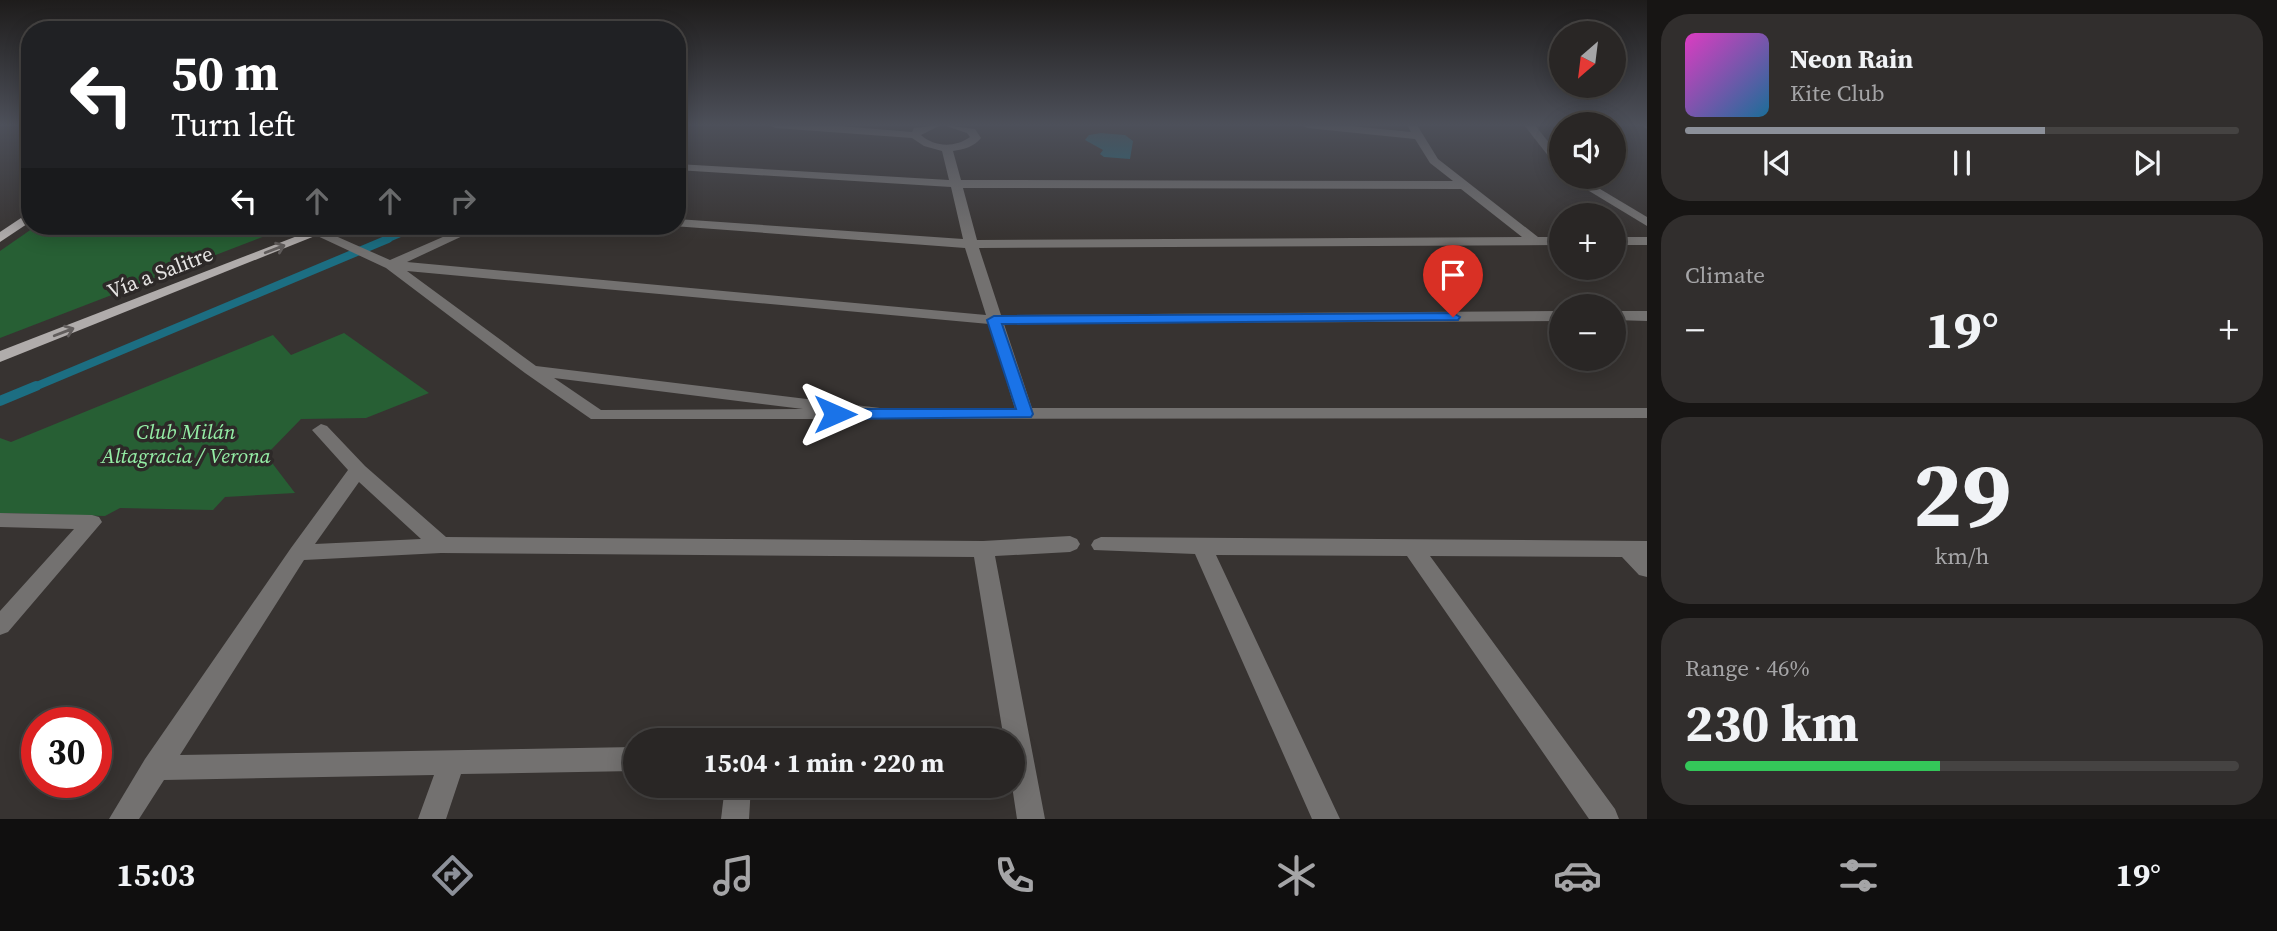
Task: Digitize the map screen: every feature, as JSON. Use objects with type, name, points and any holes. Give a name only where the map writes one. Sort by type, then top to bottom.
[{"type":"main road","points":[[0,238],[21,223]]},
{"type":"main road","name":"Vía a Salitre","points":[[0,357],[312,235]]},
{"type":"street","points":[[951,163],[971,244],[1025,414]]},
{"type":"street","points":[[1437,163],[1535,241]]},
{"type":"street","points":[[686,168],[955,184],[1462,185]]},
{"type":"street","points":[[1592,189],[1647,222]]},
{"type":"street","points":[[686,224],[971,244],[1549,241]]},
{"type":"street","points":[[322,235],[391,265],[531,370],[597,415],[1647,413]]},
{"type":"street","points":[[391,265],[458,235]]},
{"type":"street","points":[[1626,241],[1647,241]]},
{"type":"street","points":[[391,265],[994,320],[1549,316]]},
{"type":"street","points":[[1626,316],[1647,316]]},
{"type":"street","points":[[531,370],[888,414]]},
{"type":"street","points":[[321,430],[358,470],[441,545]]},
{"type":"street","points":[[122,819],[298,553],[358,470]]},
{"type":"street","points":[[0,520],[92,522],[0,626]]},
{"type":"street","points":[[298,553],[441,545],[982,549],[1070,544]]},
{"type":"street","points":[[1101,544],[1202,547],[1637,548],[1647,569]]},
{"type":"street","points":[[1202,547],[1326,819]]},
{"type":"street","points":[[1413,548],[1605,819]]},
{"type":"street","points":[[982,549],[1012,728]]},
{"type":"street","points":[[154,768],[623,759]]},
{"type":"street","points":[[432,819],[451,763]]},
{"type":"street","points":[[1025,791],[1031,819]]},
{"type":"street","points":[[735,819],[737,798]]},
{"type":"green space","points":[[23,235],[268,235],[0,338],[0,251]]},
{"type":"green space","name":"Club Milán Altagracia / Verona","points":[[344,333],[429,393],[366,418],[301,419],[266,455],[295,493],[225,497],[213,510],[120,508],[105,516],[0,513],[0,438],[11,442],[273,335],[291,355]]},
{"type":"waterway","points":[[384,241],[398,235]]},
{"type":"waterway","points":[[32,388],[388,239]]},
{"type":"waterway","points":[[0,401],[36,386]]},
{"type":"route","points":[[835,414],[1025,414],[994,320],[1453,317]]}]
